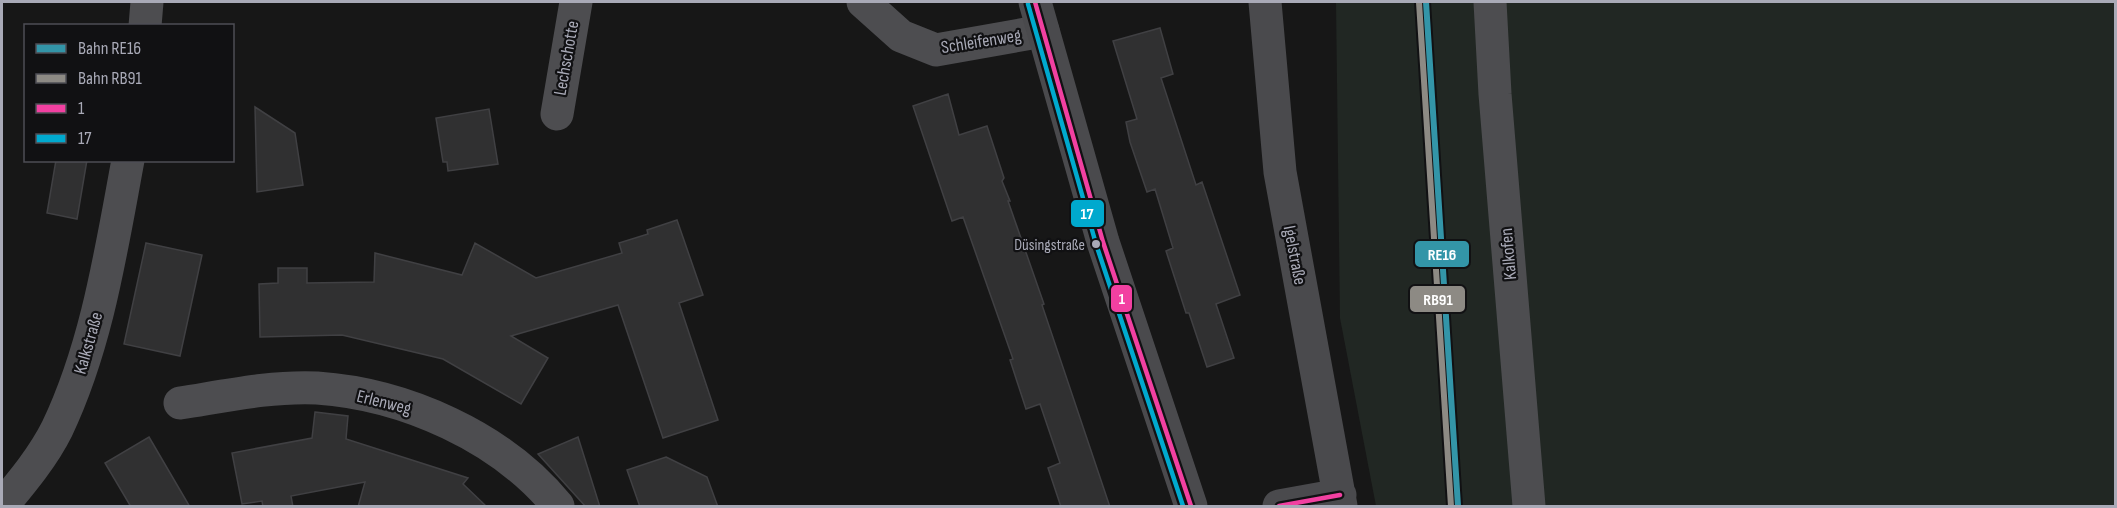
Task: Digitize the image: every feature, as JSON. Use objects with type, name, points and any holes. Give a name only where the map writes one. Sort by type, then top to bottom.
[{"type":"main road","name":"Igelstraße","points":[[1265,2],[1280,172],[1341,501]]},
{"type":"main road","points":[[1039,16],[1103,242],[1191,507]]},
{"type":"main road","points":[[1279,507],[1341,501]]},
{"type":"street","points":[[145,24],[147,2]]},
{"type":"street","name":"Lechschotte","points":[[556,114],[576,2]]},
{"type":"street","name":"Schleifenweg","points":[[863,2],[901,36],[936,50],[1039,16]]},
{"type":"street","name":"Kalkofen","points":[[1490,2],[1495,94],[1529,507]]},
{"type":"street","name":"Kalkstraße","points":[[2,507],[28,476],[49,442],[75,387],[92,332],[128,162]]},
{"type":"street","name":"Erlenweg","points":[[180,403],[266,389],[317,388],[366,395],[420,411],[499,450],[558,507]]},
{"type":"shaded area","points":[[1336,2],[2115,2],[2115,506],[1376,506],[1340,318]]},
{"type":"building","points":[[1160,28],[1173,74],[1161,78],[1196,185],[1202,182],[1240,295],[1216,304],[1234,358],[1207,367],[1189,313],[1186,313],[1166,251],[1173,248],[1155,189],[1147,192],[1130,142],[1126,122],[1137,119],[1113,41]]},
{"type":"building","points":[[948,94],[959,135],[987,126],[1004,178],[1002,181],[1010,201],[1008,201],[1110,507],[1061,507],[1048,468],[1060,463],[1040,404],[1026,409],[1010,360],[1013,359],[963,217],[952,221],[913,106]]},
{"type":"building","points":[[255,107],[295,133],[303,185],[257,192]]},
{"type":"building","points":[[489,109],[498,164],[448,171],[447,162],[443,162],[436,118]]},
{"type":"building","points":[[56,162],[87,162],[77,219],[47,213]]},
{"type":"building","points":[[677,220],[703,295],[679,303],[718,420],[663,438],[618,305],[511,336],[548,358],[521,404],[443,359],[342,335],[260,337],[259,284],[278,283],[278,268],[307,268],[307,283],[374,282],[375,253],[462,275],[475,243],[536,278],[622,253],[619,243],[648,234],[647,230]]},
{"type":"building","points":[[146,243],[202,255],[180,356],[124,344]]},
{"type":"building","points":[[315,412],[348,416],[346,439],[468,478],[463,484],[487,507],[358,507],[365,482],[291,496],[293,507],[263,507],[262,501],[242,504],[232,453],[312,438]]},
{"type":"building","points":[[149,437],[190,507],[131,507],[105,463]]},
{"type":"building","points":[[578,437],[600,507],[586,507],[538,454]]},
{"type":"building","points":[[666,457],[707,477],[718,507],[640,507],[627,470]]},
{"type":"rail line","name":"RB91","points":[[1419,2],[1451,506]]},
{"type":"rail line","name":"RE16","points":[[1426,2],[1458,506]]},
{"type":"transit line","name":"1","points":[[1035,2],[1103,242],[1191,506]]},
{"type":"transit line","name":"17","points":[[1028,4],[1096,244],[1183,506]]},
{"type":"transit line","name":"1","points":[[1279,506],[1340,495]]},
{"type":"place","name":"Düsingstraße","points":[[1096,244]]}]
